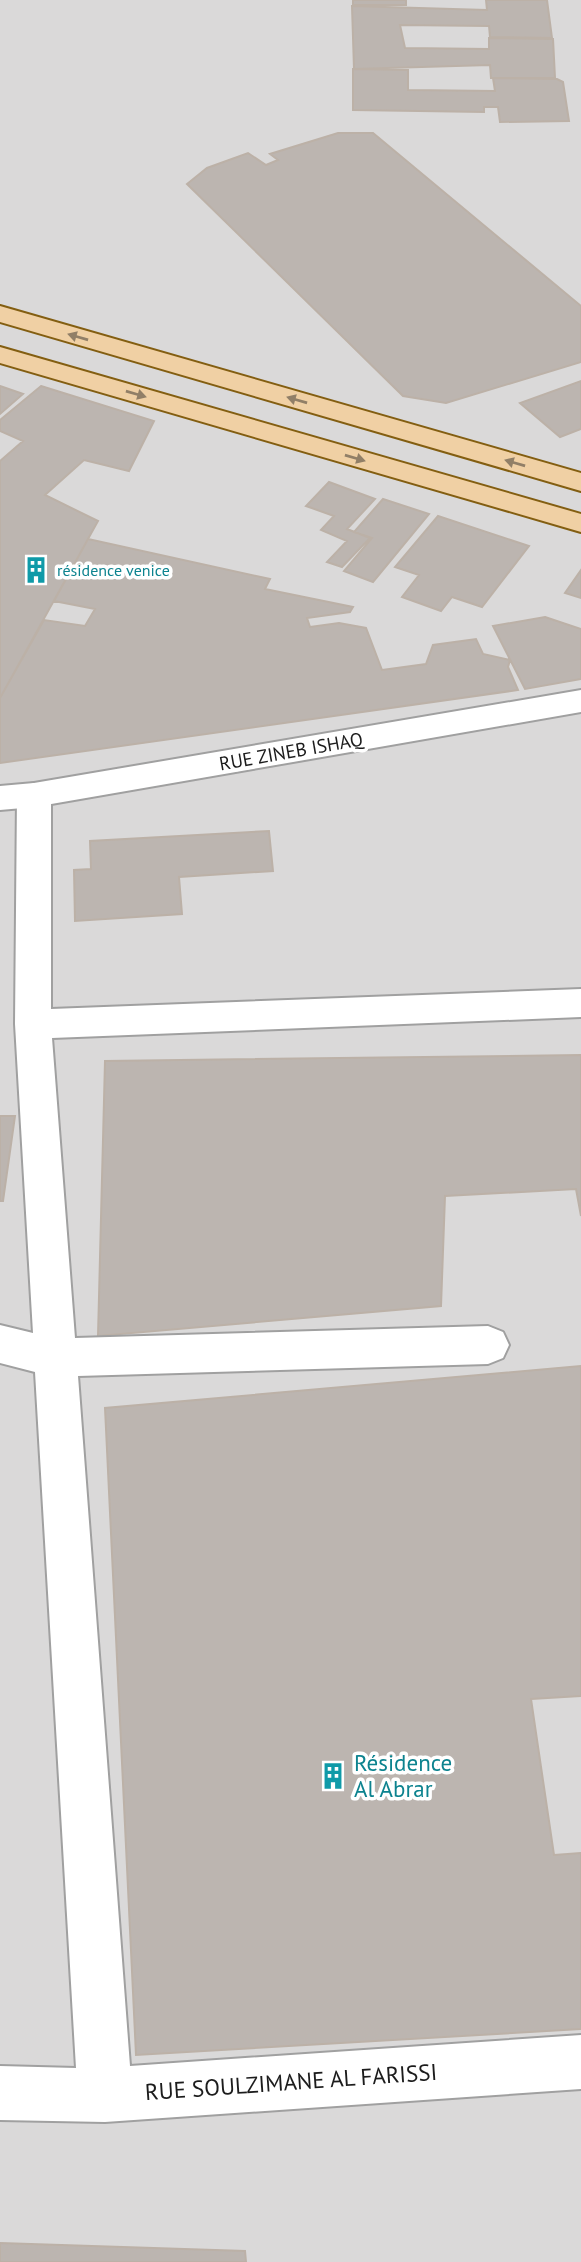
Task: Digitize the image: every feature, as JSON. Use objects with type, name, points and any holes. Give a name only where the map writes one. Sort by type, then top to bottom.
[{"type":"main road","points":[[0,314],[572,474]]},
{"type":"main road","points":[[0,355],[581,523]]},
{"type":"street","name":"RUE ZINEB ISHAQ","points":[[17,797],[581,701]]},
{"type":"street","points":[[17,797],[58,1358],[105,2095]]},
{"type":"street","points":[[33,1024],[581,1003]]},
{"type":"street","points":[[0,1344],[58,1358],[488,1345]]},
{"type":"street","name":"RUE SOULZIMANE AL FARISSI","points":[[0,2093],[105,2095],[581,2062]]},
{"type":"shaded area","points":[[0,0],[581,0],[581,2262],[0,2262]]},
{"type":"building","points":[[353,0],[406,0],[406,5],[353,5]]},
{"type":"building","points":[[486,0],[547,0],[552,38],[490,37],[489,26],[400,25],[405,48],[489,49],[489,38],[553,39],[555,78],[491,78],[490,65],[354,69],[352,6],[487,10]]},
{"type":"building","points":[[353,69],[408,70],[408,90],[495,91],[493,78],[557,79],[563,82],[569,121],[500,122],[498,107],[484,107],[484,112],[353,110]]},
{"type":"building","points":[[338,133],[373,133],[581,306],[581,362],[446,403],[403,396],[187,184],[207,168],[248,153],[266,165],[278,160],[270,154]]},
{"type":"building","points":[[581,381],[581,429],[560,437],[520,403]]},
{"type":"building","points":[[0,386],[23,394],[0,414]]},
{"type":"building","name":"résidence venice","points":[[41,386],[154,421],[129,471],[84,460],[45,495],[98,521],[0,698],[0,461],[23,441],[0,431],[0,420]]},
{"type":"building","points":[[329,482],[375,499],[347,529],[370,538],[342,567],[327,562],[347,541],[321,530],[334,516],[306,506]]},
{"type":"building","points":[[383,499],[429,514],[373,582],[344,571],[372,538],[354,532]]},
{"type":"building","points":[[438,516],[529,546],[482,607],[452,597],[441,611],[402,597],[419,575],[395,567]]},
{"type":"building","points":[[88,539],[270,579],[265,589],[353,607],[350,612],[307,618],[310,627],[339,623],[366,628],[382,670],[426,664],[433,645],[476,639],[483,654],[510,660],[508,667],[518,690],[0,763],[0,698],[44,620],[85,626],[95,609],[54,601]]},
{"type":"building","points":[[581,570],[581,598],[565,593]]},
{"type":"building","points":[[545,617],[581,629],[581,679],[525,689],[493,626]]},
{"type":"building","points":[[269,831],[273,871],[179,877],[182,914],[75,921],[74,870],[91,869],[90,841]]},
{"type":"building","points":[[581,1055],[581,1216],[576,1189],[445,1196],[441,1306],[98,1336],[105,1061]]},
{"type":"building","points":[[0,1116],[15,1116],[3,1201],[0,1201]]},
{"type":"building","name":"Résidence Al Abrar","points":[[581,1366],[581,1696],[531,1699],[554,1855],[581,1853],[581,2029],[136,2055],[105,1408]]},
{"type":"building","points":[[0,2243],[245,2251],[246,2262],[0,2262]]},
{"type":"place","name":"résidence venice","points":[[36,570]]},
{"type":"place","name":"Résidence Al Abrar","points":[[333,1776]]}]
